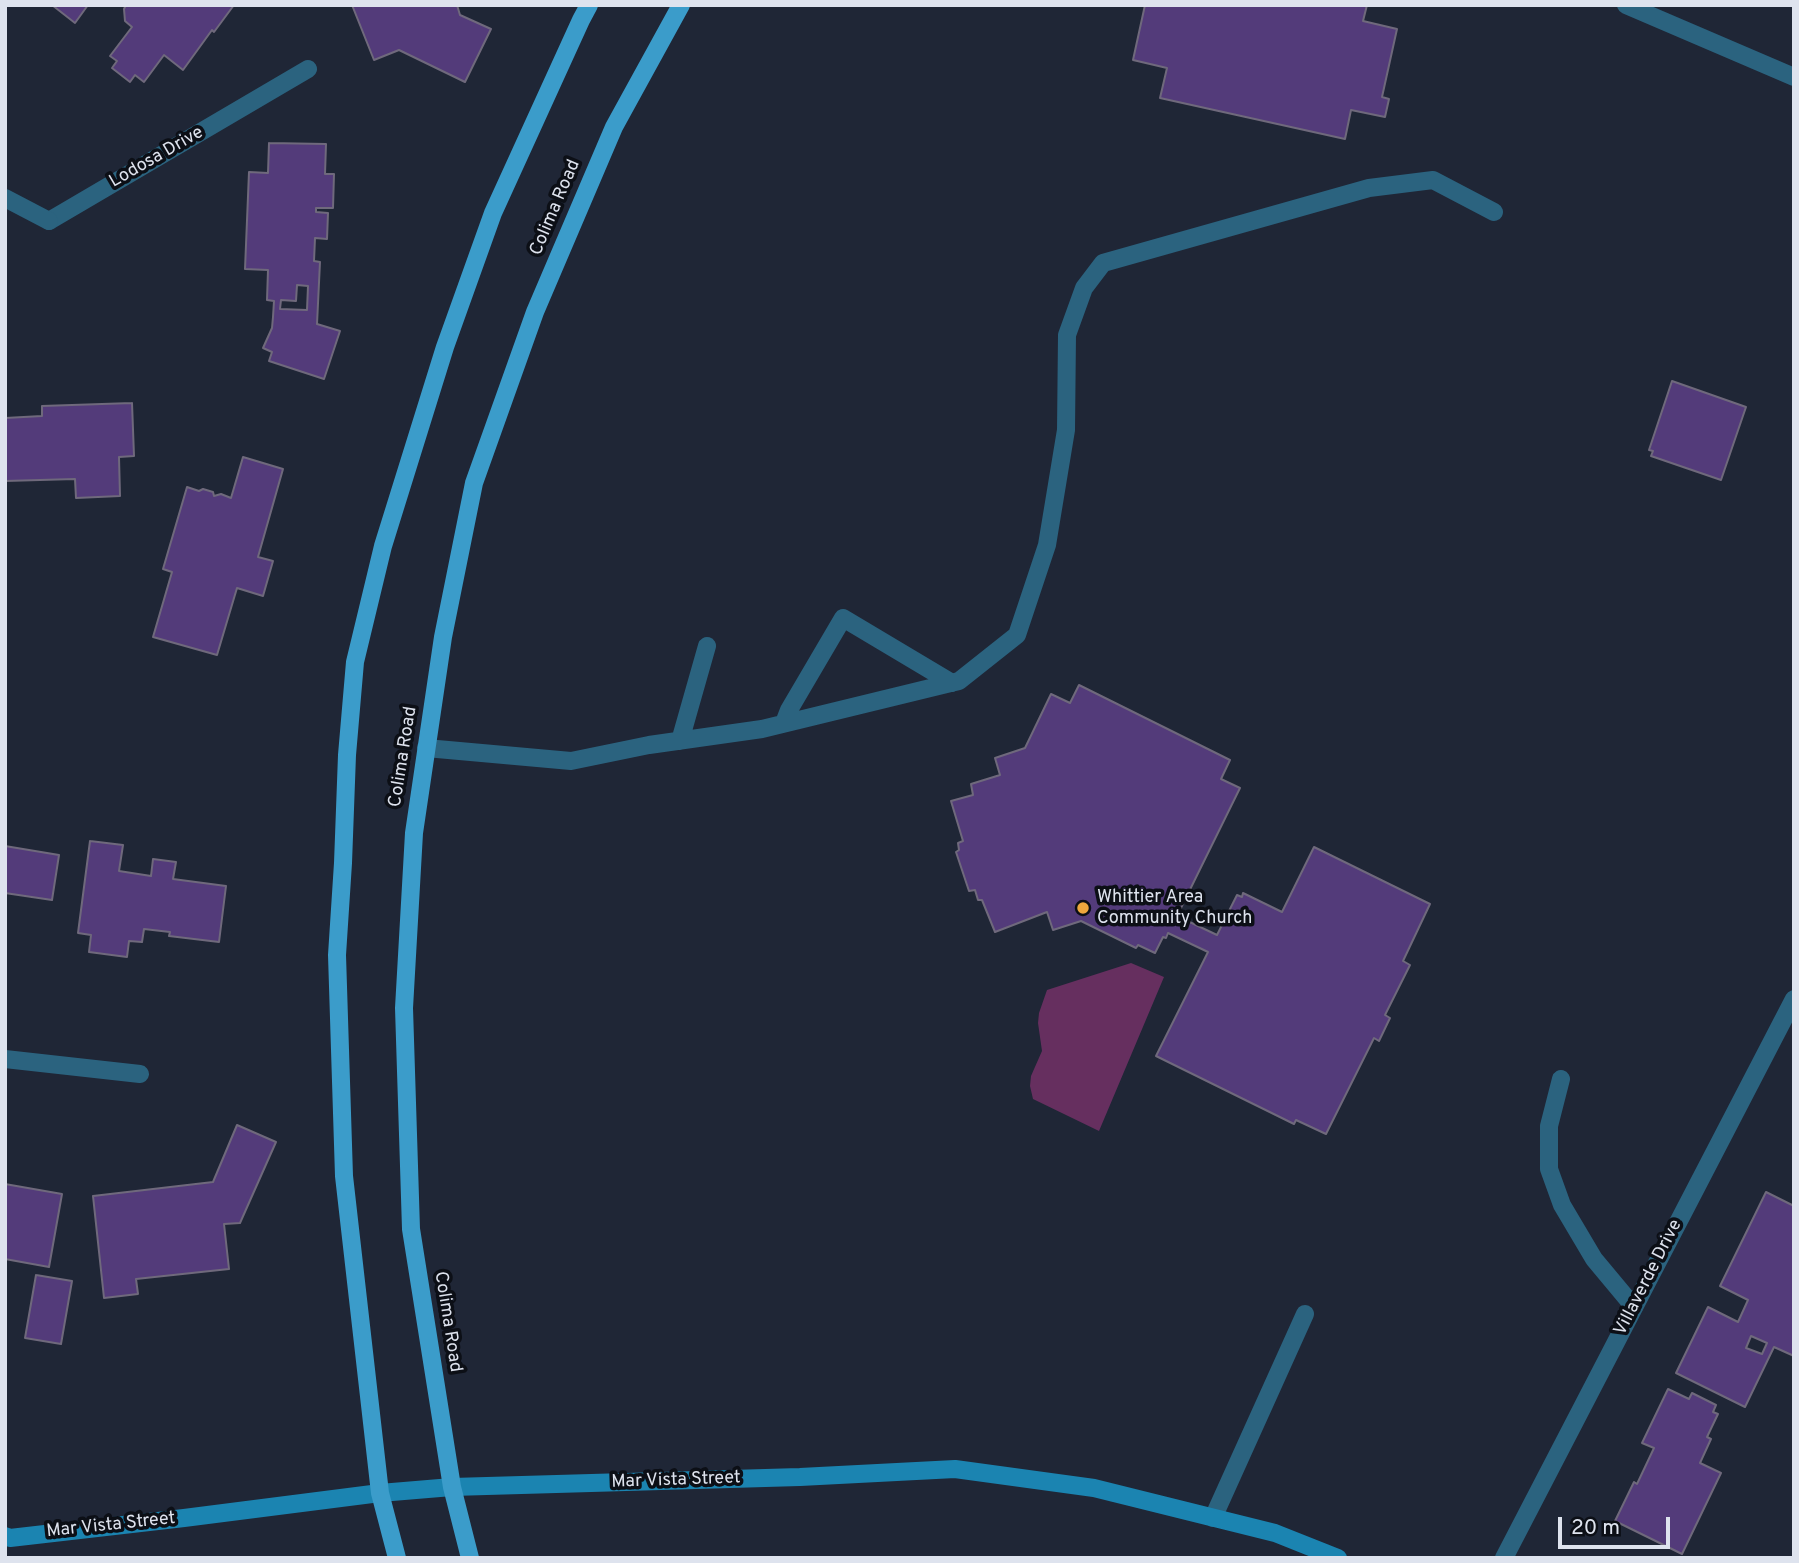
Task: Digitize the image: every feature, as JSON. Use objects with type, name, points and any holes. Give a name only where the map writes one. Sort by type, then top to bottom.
[{"type":"main road","points":[[397,1558],[380,1493],[344,1176],[337,969],[347,755],[355,662],[383,546],[445,347],[493,213],[589,5]]},
{"type":"main road","name":"Colima Road","points":[[470,1558],[452,1487],[411,1229],[404,1007],[414,833],[443,637],[474,483],[535,312],[614,127],[681,5]]},
{"type":"street","points":[[1626,5],[1794,77]]},
{"type":"street","name":"Lodosa Drive","points":[[5,198],[49,221],[308,69]]},
{"type":"street","points":[[426,748],[570,761],[649,745],[762,729],[959,681],[1017,635],[1048,545],[1066,430],[1067,335],[1084,288],[1103,264],[1356,191],[1382,186],[1433,180],[1494,212]]},
{"type":"street","points":[[784,723],[843,618],[952,683]]},
{"type":"street","points":[[680,741],[707,646]]},
{"type":"street","name":"Villaverde Drive","points":[[1504,1558],[1794,999]]},
{"type":"street","points":[[5,1059],[140,1074]]},
{"type":"street","points":[[1561,1079],[1549,1126],[1549,1169],[1562,1205],[1594,1259],[1634,1307]]},
{"type":"street","points":[[1213,1518],[1305,1314]]},
{"type":"street","name":"Mar Vista Street","points":[[5,1536],[10,1538],[380,1493],[452,1487],[800,1477],[955,1469],[1094,1488],[1275,1533],[1338,1558]]},
{"type":"shaded area","points":[[1131,963],[1164,977],[1099,1131],[1033,1099],[1031,1076],[1042,1051],[1039,1013],[1047,990]]},
{"type":"building","points":[[52,5],[88,5],[75,23]]},
{"type":"building","points":[[126,5],[234,5],[183,70],[164,55],[144,82],[135,75],[130,82],[112,68],[117,61],[110,56],[132,27],[125,21]]},
{"type":"building","points":[[352,5],[457,5],[460,15],[491,29],[465,82],[399,50],[374,60]]},
{"type":"building","points":[[1145,5],[1367,5],[1363,21],[1397,29],[1382,97],[1389,99],[1385,117],[1351,110],[1345,139],[1160,98],[1167,68],[1133,60]]},
{"type":"building","points":[[269,143],[326,144],[325,174],[334,174],[333,208],[316,208],[316,212],[328,213],[327,239],[315,238],[314,261],[320,262],[317,324],[340,331],[324,379],[269,361],[272,352],[263,348],[272,328],[273,317],[274,301],[267,300],[268,270],[245,269],[249,172],[268,173]],"holes":[[[297,285],[308,286],[307,310],[280,309],[281,300],[296,301]]]},
{"type":"building","points":[[1672,381],[1746,407],[1721,480],[1651,456],[1653,451],[1649,450]]},
{"type":"building","points":[[132,403],[134,456],[119,457],[120,496],[76,498],[75,479],[5,481],[5,418],[42,416],[42,406]]},
{"type":"building","points":[[243,457],[283,469],[258,557],[273,561],[263,596],[237,588],[217,655],[153,637],[172,572],[163,569],[187,487],[213,492],[214,496],[221,494],[231,498]]},
{"type":"building","name":"Whittier Area Community Church","points":[[1079,685],[1230,760],[1221,779],[1240,788],[1177,916],[1217,935],[1237,895],[1242,897],[1243,893],[1282,912],[1314,847],[1430,904],[1403,961],[1410,965],[1385,1015],[1390,1018],[1379,1041],[1374,1038],[1326,1134],[1296,1120],[1294,1124],[1156,1056],[1208,952],[1168,933],[1155,953],[1138,945],[1136,948],[1081,921],[1053,930],[1047,912],[995,932],[982,900],[978,900],[975,890],[969,891],[956,852],[959,850],[958,843],[963,841],[951,801],[973,795],[971,784],[1000,775],[995,758],[1025,748],[1051,694],[1070,703]]},
{"type":"building","points":[[90,841],[123,845],[119,871],[151,876],[153,859],[176,862],[173,879],[226,886],[219,942],[169,936],[170,932],[144,929],[142,942],[129,941],[127,957],[89,952],[91,935],[78,933]]},
{"type":"building","points":[[5,846],[59,855],[52,900],[5,893]]},
{"type":"building","points":[[237,1125],[276,1142],[240,1223],[224,1224],[229,1269],[136,1279],[138,1294],[104,1298],[93,1196],[213,1182]]},
{"type":"building","points":[[5,1184],[62,1194],[49,1267],[5,1259]]},
{"type":"building","points":[[1766,1192],[1794,1206],[1794,1356],[1774,1347],[1745,1407],[1676,1373],[1708,1307],[1738,1322],[1748,1300],[1720,1286]],"holes":[[[1751,1336],[1767,1343],[1762,1354],[1746,1348]]]},
{"type":"building","points":[[36,1275],[72,1281],[61,1344],[25,1338]]},
{"type":"building","points":[[1668,1389],[1689,1399],[1692,1393],[1716,1405],[1713,1412],[1718,1414],[1707,1437],[1711,1439],[1700,1463],[1721,1473],[1682,1554],[1615,1521],[1654,1448],[1642,1443]]},
{"type":"place","name":"Whittier Area Community Church","points":[[1083,908]]}]
